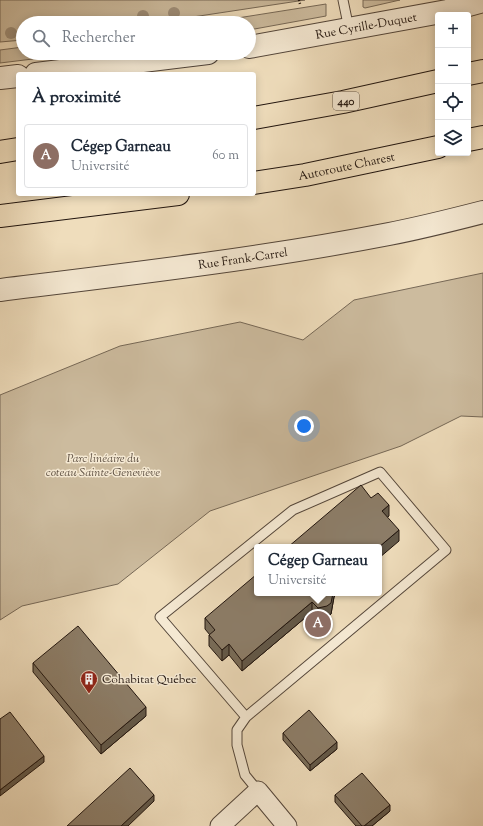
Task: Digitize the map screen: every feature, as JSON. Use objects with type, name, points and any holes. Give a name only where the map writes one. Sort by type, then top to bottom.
[{"type":"highway","points":[[471,73],[483,70]]},
{"type":"highway","name":"440","points":[[256,118],[343,102],[435,82]]},
{"type":"highway","points":[[471,139],[483,136]]},
{"type":"highway","name":"Autoroute Charest","points":[[256,183],[306,175],[435,148]]},
{"type":"highway","points":[[0,152],[16,150]]},
{"type":"highway","points":[[0,216],[162,196]]},
{"type":"street","name":"Rue Cyrille-Duquet","points":[[256,46],[447,12],[483,1]]},
{"type":"street","points":[[52,72],[151,60]]},
{"type":"street","points":[[0,78],[16,76]]},
{"type":"street","name":"Rue Frank-Carrel","points":[[0,290],[280,253],[390,234],[483,212]]},
{"type":"street","points":[[220,826],[258,791],[287,826]]},
{"type":"lane","points":[[343,0],[349,29]]},
{"type":"lane","points":[[246,717],[160,617],[293,510],[380,472],[446,550],[246,717],[237,730],[237,745],[245,775],[258,791]]},
{"type":"path","points":[[299,0],[300,4]]},
{"type":"green space","points":[[0,0],[305,0],[199,16],[16,16],[16,41],[0,42]]},
{"type":"green space","points":[[363,0],[400,0],[365,8],[363,7]]},
{"type":"green space","points":[[326,4],[326,16],[256,29],[256,16],[250,16]]},
{"type":"green space","points":[[16,48],[16,60],[25,60],[0,63],[0,50]]},
{"type":"green space","name":"Parc linéaire du coteau Sainte-Geneviève","points":[[483,273],[483,417],[461,416],[401,446],[210,511],[118,584],[22,606],[0,620],[0,395],[120,346],[240,322],[303,340],[354,300]]},
{"type":"building","points":[[361,485],[371,498],[378,493],[389,505],[382,511],[399,530],[382,544],[292,544]]},
{"type":"building","points":[[254,577],[254,596],[332,596],[331,603],[327,606],[318,608],[312,602],[242,661],[229,644],[222,650],[209,635],[215,630],[205,618]]},
{"type":"building","name":"Cohabitat Québec","points":[[78,626],[146,707],[101,745],[33,663]]},
{"type":"building","points":[[309,710],[337,742],[310,765],[283,733]]},
{"type":"building","points":[[10,712],[44,756],[0,790],[0,719]]},
{"type":"building","points":[[130,768],[154,795],[121,826],[67,826]]},
{"type":"building","points":[[362,773],[390,805],[364,826],[362,826],[335,795]]},
{"type":"place","name":"Cégep Garneau","points":[[318,624]]},
{"type":"place","name":"Cohabitat Québec","points":[[89,694]]}]
